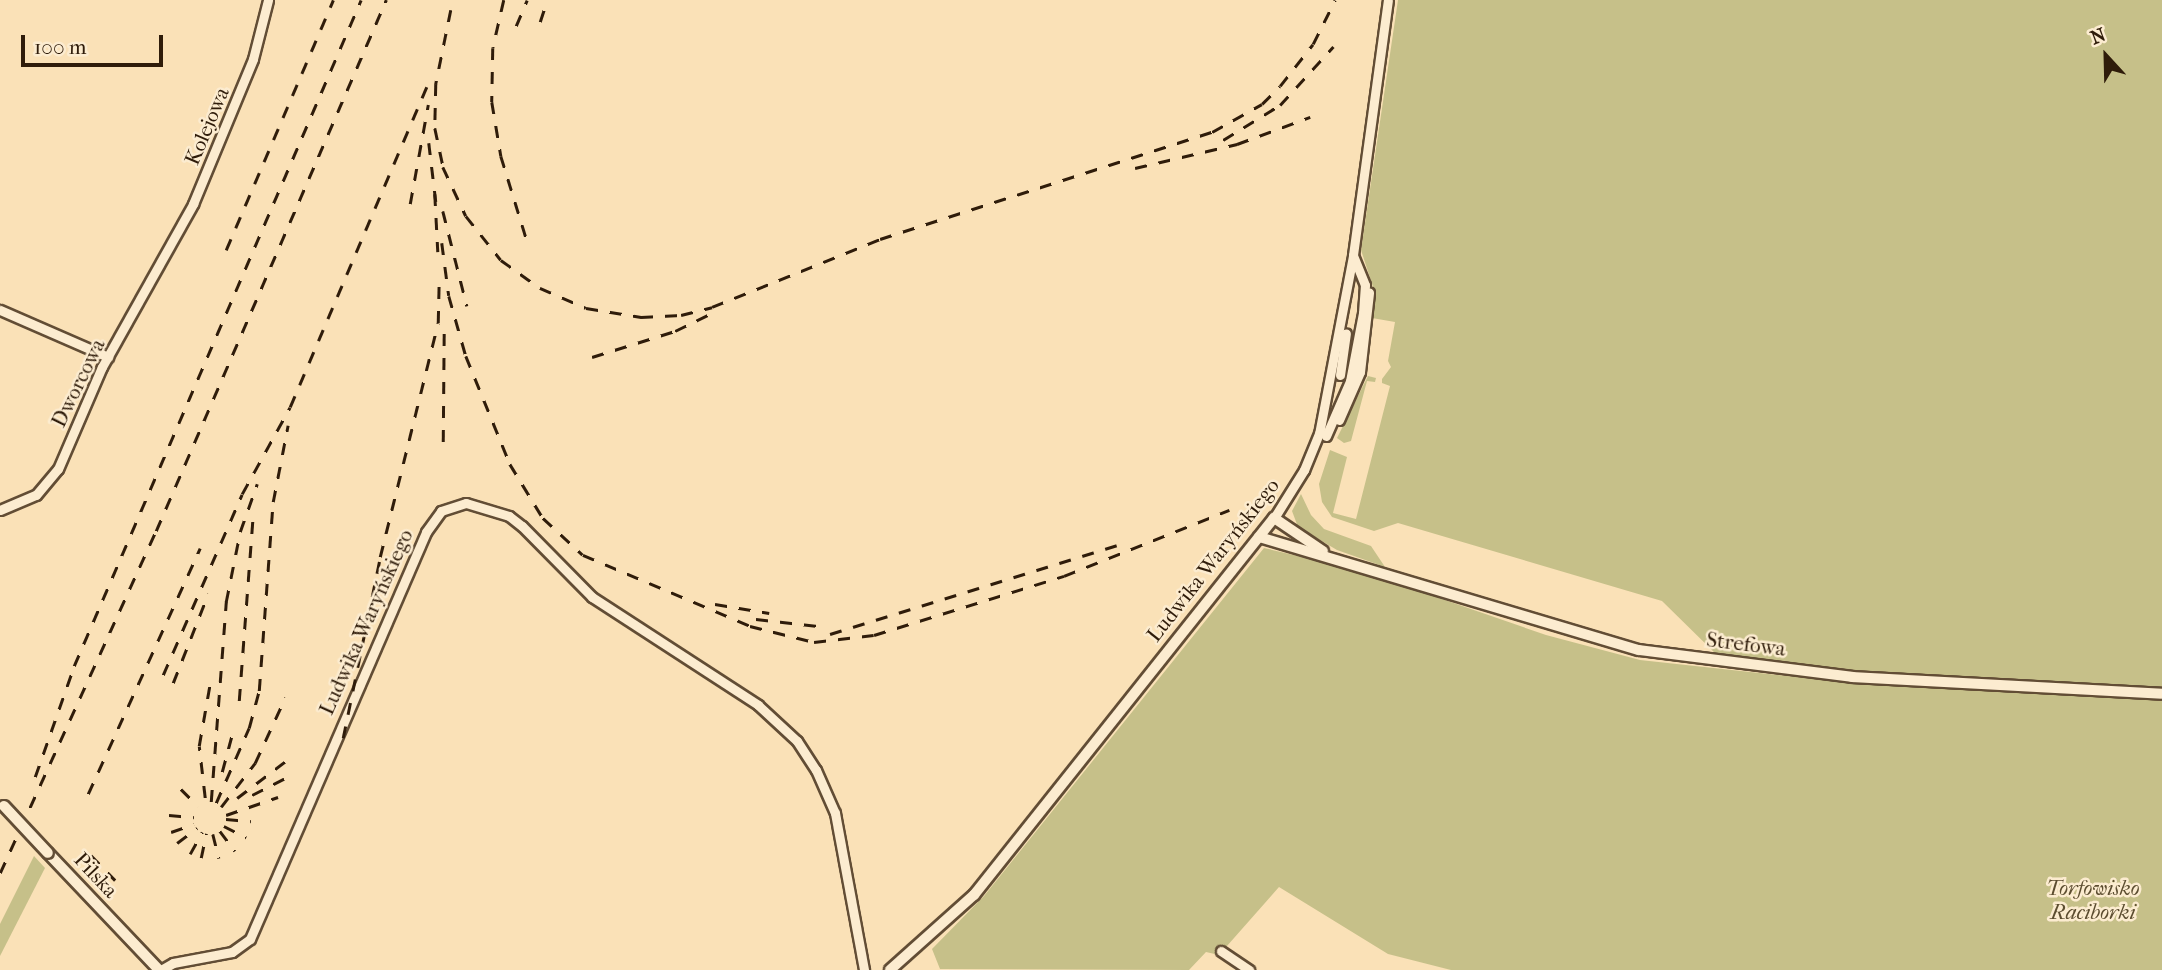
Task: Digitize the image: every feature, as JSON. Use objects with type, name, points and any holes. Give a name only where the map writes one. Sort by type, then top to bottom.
[{"type":"street","name":"Kolejowa","points":[[163,259],[194,204],[244,82],[268,0]]},
{"type":"street","name":"Ludwika Waryńskiego","points":[[890,970],[974,895],[1274,518],[1321,438],[1342,362],[1350,300],[1347,289],[1388,0]]},
{"type":"street","points":[[1321,438],[1353,371],[1365,285],[1353,255]]},
{"type":"street","name":"Dworcowa","points":[[0,508],[12,507],[36,495],[51,482],[108,357],[163,259]]},
{"type":"street","points":[[0,310],[108,357]]},
{"type":"street","name":"Ludwika Waryńskiego","points":[[160,970],[173,962],[232,952],[250,939],[426,532],[441,511],[466,503],[516,521],[592,597],[758,705],[797,741],[835,813],[864,970]]},
{"type":"street","name":"Strefowa","points":[[1274,518],[1338,559]]},
{"type":"street","name":"Strefowa","points":[[1259,537],[1338,559],[1576,635],[1639,650],[1852,677],[2162,694]]},
{"type":"street","name":"Pilska","points":[[2,803],[160,970]]},
{"type":"street","points":[[1222,951],[1249,970]]},
{"type":"green space","points":[[1398,0],[2162,0],[2162,688],[1852,671],[1718,656],[1662,601],[1398,523],[1374,531],[1332,517],[1322,502],[1319,484],[1330,450],[1347,457],[1333,513],[1356,519],[1390,386],[1382,383],[1382,379],[1391,367],[1388,361],[1395,322],[1372,318],[1374,290],[1361,250]]},
{"type":"green space","points":[[1368,376],[1376,378],[1375,382],[1367,381],[1351,441],[1344,443],[1337,438]]},
{"type":"green space","points":[[1301,494],[1311,515],[1324,529],[1371,546],[1385,567],[1337,550],[1298,527],[1292,511]]},
{"type":"green space","name":"Torfowisko Raciborki","points":[[1264,548],[1358,570],[1546,635],[1640,660],[1851,683],[2162,700],[2162,970],[1451,970],[1388,954],[1279,887],[1219,955],[1206,952],[1189,970],[940,969],[932,949],[984,896]]},
{"type":"green space","points":[[34,856],[45,868],[0,956],[0,924]]},
{"type":"railway","points":[[226,250],[333,0]]},
{"type":"railway","points":[[35,777],[74,666],[361,0]]},
{"type":"railway","points":[[0,873],[156,531],[386,0]]},
{"type":"railway","points":[[504,0],[493,48],[492,102],[501,156],[529,247]]},
{"type":"railway","points":[[516,26],[527,0]]},
{"type":"railway","points":[[540,22],[547,0]]},
{"type":"railway","points":[[451,10],[436,84],[435,128],[443,167],[466,216],[501,260],[540,288],[586,308],[641,317],[681,315],[712,307],[880,239],[1212,132],[1262,104],[1280,86],[1313,44],[1335,0]]},
{"type":"railway","points":[[1223,140],[1280,105],[1333,47]]},
{"type":"railway","points":[[163,675],[242,494],[290,407],[431,77]]},
{"type":"railway","points":[[410,204],[428,105]]},
{"type":"railway","points":[[1135,168],[1237,144],[1310,117]]},
{"type":"railway","points":[[429,143],[436,202]]},
{"type":"railway","points":[[435,194],[438,252]]},
{"type":"railway","points":[[443,211],[467,306]]},
{"type":"railway","points":[[442,243],[449,296],[466,356],[510,464],[543,518],[583,555],[750,626],[814,642],[874,635],[1064,576],[1229,510]]},
{"type":"railway","points":[[343,738],[380,557],[438,323],[439,280]]},
{"type":"railway","points":[[592,357],[675,331],[710,314]]},
{"type":"railway","points":[[443,442],[444,327]]},
{"type":"railway","points":[[216,803],[249,728],[259,691],[273,502],[288,425]]},
{"type":"railway","points":[[211,802],[226,602],[240,532],[257,484]]},
{"type":"railway","points":[[239,701],[253,513]]},
{"type":"railway","points":[[830,634],[1128,542]]},
{"type":"railway","points":[[88,794],[200,548]]},
{"type":"railway","points":[[173,683],[208,594]]},
{"type":"railway","points":[[715,604],[769,613]]},
{"type":"railway","points":[[756,619],[827,627]]},
{"type":"railway","points":[[205,798],[199,746],[211,678]]},
{"type":"railway","points":[[221,807],[255,763],[285,698]]},
{"type":"railway","points":[[222,772],[233,731]]},
{"type":"railway","points":[[237,798],[287,760]]},
{"type":"railway","points":[[252,795],[284,779]]},
{"type":"railway","points":[[181,789],[198,806]]},
{"type":"railway","points":[[226,815],[278,797]]},
{"type":"railway","points":[[169,815],[194,817]]},
{"type":"railway","points":[[226,819],[251,821]]},
{"type":"railway","points":[[171,832],[194,824]]},
{"type":"railway","points":[[224,826],[246,837]]},
{"type":"railway","points":[[177,843],[197,828]]},
{"type":"railway","points":[[220,831],[235,851]]},
{"type":"railway","points":[[190,854],[202,832]]},
{"type":"railway","points":[[201,858],[206,834]]},
{"type":"railway","points":[[213,834],[219,858]]},
{"type":"railway","points":[[91,855],[115,880]]}]
